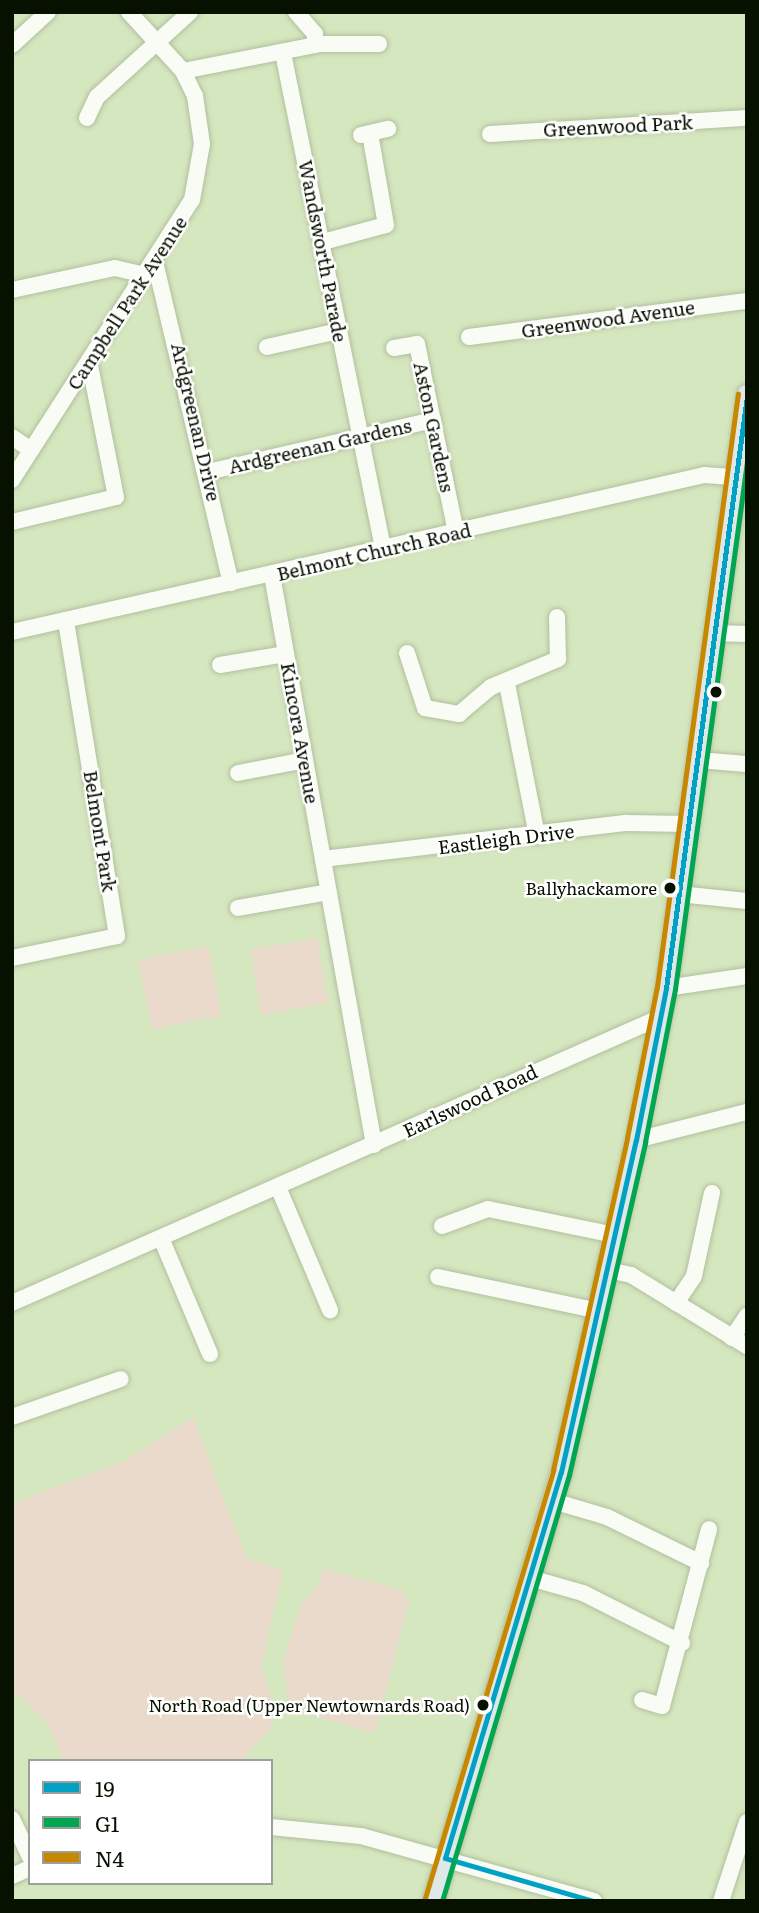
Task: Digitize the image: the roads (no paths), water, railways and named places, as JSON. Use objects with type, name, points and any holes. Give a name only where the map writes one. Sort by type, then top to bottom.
[{"type":"main road","points":[[433,1901],[553,1502],[600,1311],[636,1140],[666,988],[747,394]]},
{"type":"street","points":[[12,45],[48,12]]},
{"type":"street","name":"Campbell Park Avenue","points":[[12,480],[181,224],[199,172],[201,118],[183,71],[129,12]]},
{"type":"street","points":[[87,118],[97,97],[190,12]]},
{"type":"street","points":[[296,12],[316,44]]},
{"type":"street","points":[[183,71],[283,53],[316,44],[379,44]]},
{"type":"street","name":"Wandsworth Parade","points":[[283,53],[323,243],[358,438],[383,548]]},
{"type":"street","name":"Greenwood Park","points":[[490,134],[747,118]]},
{"type":"street","points":[[323,243],[386,225],[365,134],[388,129]]},
{"type":"street","points":[[12,290],[115,268],[150,269]]},
{"type":"street","name":"Ardgreenan Drive","points":[[150,269],[208,472],[231,583]]},
{"type":"street","name":"Greenwood Avenue","points":[[469,337],[747,300]]},
{"type":"street","points":[[267,346],[338,331]]},
{"type":"street","name":"Aston Gardens","points":[[394,348],[417,344],[456,533]]},
{"type":"street","points":[[12,522],[116,497],[89,361]]},
{"type":"street","name":"Ardgreenan Gardens","points":[[208,472],[433,420]]},
{"type":"street","points":[[12,437],[32,450]]},
{"type":"street","name":"Belmont Church Road","points":[[12,632],[704,475],[736,477]]},
{"type":"street","name":"Kincora Avenue","points":[[272,575],[374,1144]]},
{"type":"street","points":[[407,653],[425,708],[443,715],[472,708],[481,693],[507,684],[558,659],[557,617]]},
{"type":"street","name":"Belmont Park","points":[[12,958],[117,936],[66,620]]},
{"type":"street","points":[[715,633],[747,634]]},
{"type":"street","points":[[220,665],[286,654]]},
{"type":"street","points":[[507,684],[537,836]]},
{"type":"street","points":[[238,773],[305,760]]},
{"type":"street","points":[[698,760],[747,764]]},
{"type":"street","name":"Eastleigh Drive","points":[[323,859],[537,836],[627,823],[689,824]]},
{"type":"street","points":[[238,908],[329,892]]},
{"type":"street","points":[[679,894],[747,901]]},
{"type":"street","points":[[666,988],[747,976]]},
{"type":"street","name":"Earlswood Road","points":[[12,1303],[661,1017]]},
{"type":"street","points":[[636,1140],[747,1112]]},
{"type":"street","points":[[278,1187],[330,1310]]},
{"type":"street","points":[[676,1303],[694,1276],[712,1193]]},
{"type":"street","points":[[442,1226],[493,1210],[615,1235]]},
{"type":"street","points":[[161,1238],[210,1354]]},
{"type":"street","points":[[608,1270],[631,1275],[740,1342],[747,1316]]},
{"type":"street","points":[[438,1277],[600,1311]]},
{"type":"street","points":[[12,1418],[121,1379]]},
{"type":"street","points":[[553,1502],[607,1517],[701,1563]]},
{"type":"street","points":[[642,1700],[662,1706],[682,1643],[709,1529]]},
{"type":"street","points":[[530,1578],[583,1593],[682,1643]]},
{"type":"street","points":[[12,1819],[28,1853]]},
{"type":"street","points":[[721,1901],[747,1822]]},
{"type":"street","points":[[273,1828],[344,1833],[444,1858],[594,1901]]},
{"type":"street","points":[[12,1876],[28,1869]]},
{"type":"place","name":"Ballyhackamore","points":[[670,888]]},
{"type":"place","name":"North Road (Upper Newtownards Road)","points":[[483,1705]]}]
